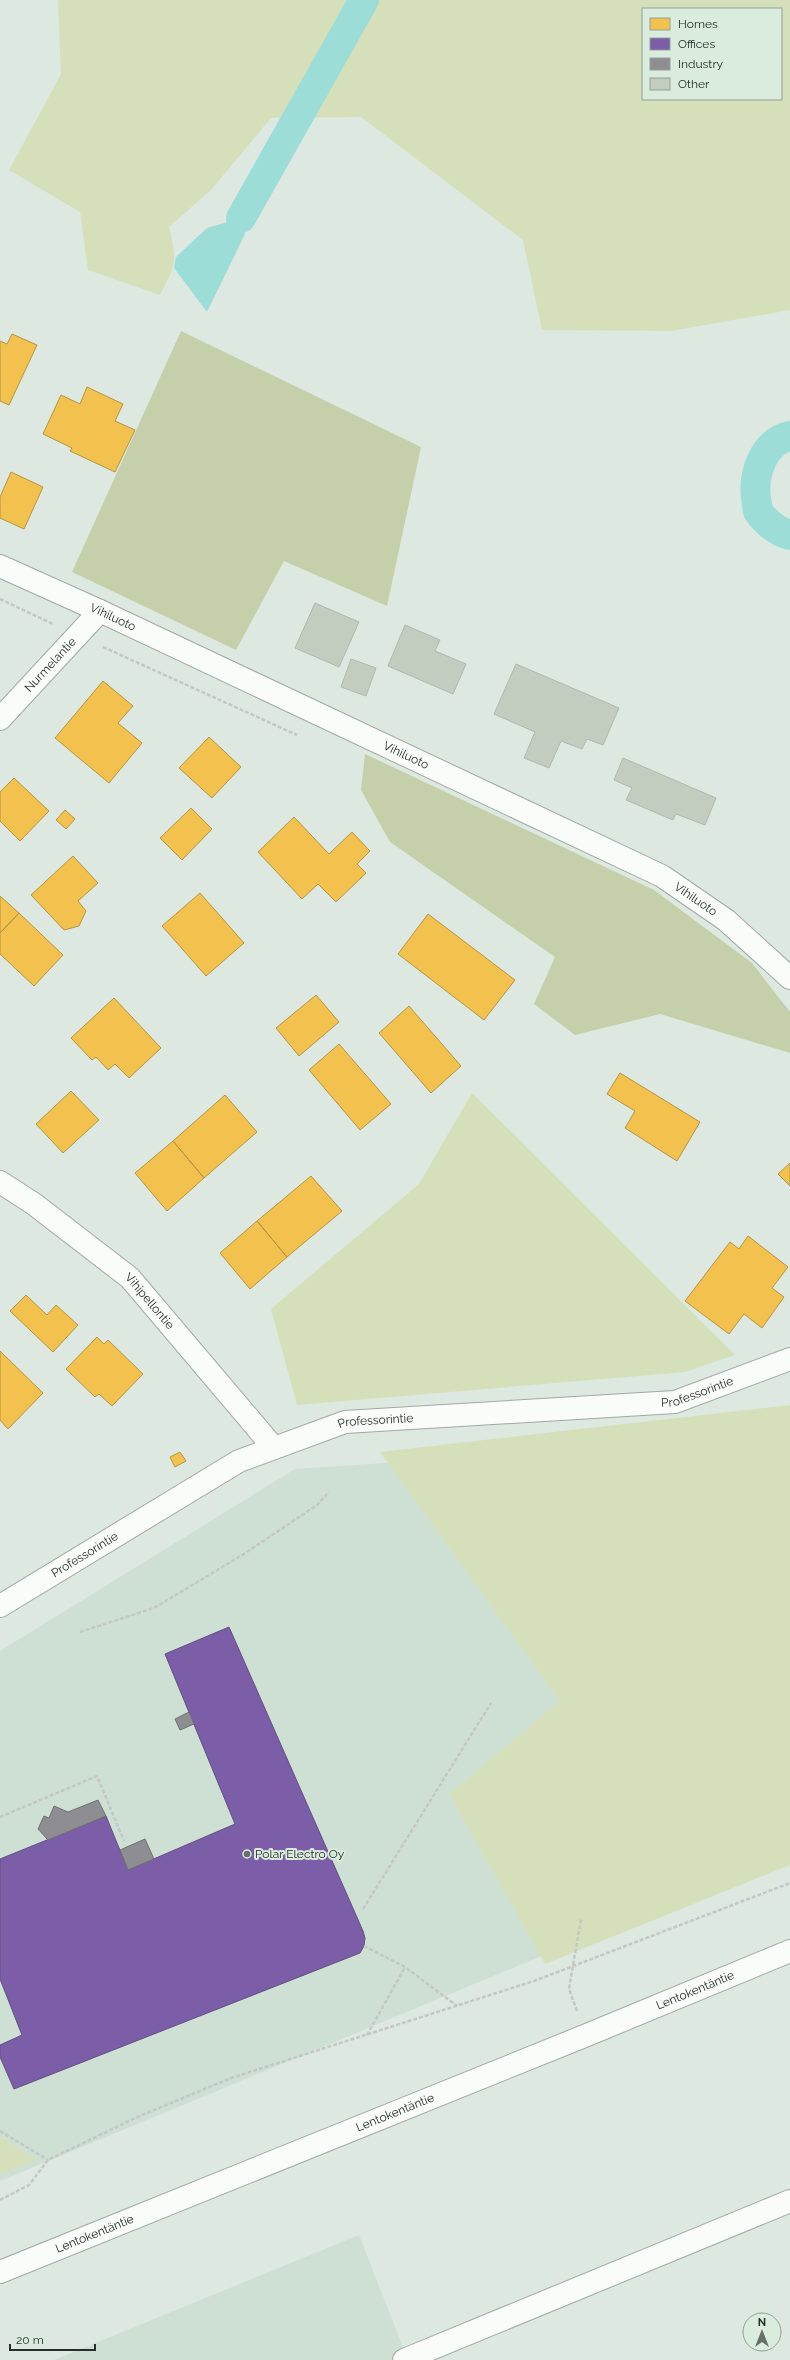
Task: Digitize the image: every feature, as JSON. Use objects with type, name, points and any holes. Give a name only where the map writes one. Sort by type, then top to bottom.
[{"type":"street","name":"Vihiluoto","points":[[0,566],[100,611],[662,876],[726,920],[790,978]]},
{"type":"street","name":"Nurmelantie","points":[[0,719],[100,611]]},
{"type":"street","name":"Vihipellontie","points":[[0,1182],[34,1204],[130,1278],[274,1448]]},
{"type":"street","name":"Professorintie","points":[[0,1606],[239,1461],[345,1422],[675,1402],[784,1363],[790,1359]]},
{"type":"street","name":"Lentokentäntie","points":[[0,2272],[587,2035],[790,1951]]},
{"type":"street","points":[[404,2360],[790,2201]]},
{"type":"path","points":[[0,599],[303,737]]},
{"type":"path","points":[[778,1001],[790,1012]]},
{"type":"path","points":[[80,1632],[154,1608],[251,1550],[318,1506],[330,1492]]},
{"type":"path","points":[[363,1909],[491,1703]]},
{"type":"path","points":[[0,1817],[97,1776],[124,1841]]},
{"type":"path","points":[[0,2200],[28,2184],[48,2160],[135,2118],[231,2078],[456,2006],[573,1966],[790,1883]]},
{"type":"path","points":[[581,1919],[569,1989],[587,2035]]},
{"type":"path","points":[[364,1946],[405,1967],[456,2006]]},
{"type":"path","points":[[367,2035],[405,1967]]},
{"type":"path","points":[[0,2131],[48,2160]]},
{"type":"shaded area","points":[[461,1458],[639,1649],[568,1945],[0,2181],[0,1651],[295,1469]]},
{"type":"shaded area","points":[[359,2235],[408,2360],[54,2360]]},
{"type":"green space","points":[[58,0],[790,0],[790,310],[671,331],[542,330],[523,240],[361,117],[271,118],[211,190],[169,227],[174,262],[170,276],[160,295],[88,270],[80,212],[9,170],[61,74]]},
{"type":"green space","points":[[181,331],[421,447],[387,606],[284,561],[236,650],[72,572]]},
{"type":"green space","points":[[365,754],[654,890],[752,963],[790,1012],[790,1053],[660,1014],[575,1035],[534,1004],[555,957],[390,842],[361,790]]},
{"type":"green space","points":[[472,1093],[735,1355],[685,1372],[297,1405],[271,1309],[419,1184]]},
{"type":"green space","points":[[790,1405],[790,1865],[545,1964],[449,1794],[560,1701],[380,1452]]},
{"type":"green space","points":[[0,2137],[37,2160],[0,2174]]},
{"type":"water","points":[[241,218],[245,234],[207,312],[174,268],[176,257],[207,228]]},
{"type":"building: Homes","points":[[12,334],[37,345],[9,405],[0,401],[0,341],[7,344]]},
{"type":"building: Homes","points":[[87,387],[123,404],[115,421],[135,430],[115,472],[70,451],[72,448],[43,434],[61,395],[80,404]]},
{"type":"building: Homes","points":[[11,472],[43,487],[24,529],[0,518],[0,497]]},
{"type":"building: Homes","points":[[103,681],[133,706],[118,723],[142,743],[109,783],[55,738]]},
{"type":"building: Homes","points":[[209,737],[241,767],[212,798],[179,768]]},
{"type":"building: Homes","points":[[14,778],[49,811],[20,841],[0,821],[0,792]]},
{"type":"building: Homes","points":[[191,808],[212,829],[182,860],[160,838]]},
{"type":"building: Homes","points":[[65,810],[75,819],[66,829],[56,820]]},
{"type":"building: Homes","points":[[294,817],[329,854],[352,832],[370,851],[357,864],[366,873],[336,902],[318,884],[302,899],[258,852]]},
{"type":"building: Homes","points":[[73,856],[98,883],[78,901],[86,911],[79,926],[64,930],[31,895]]},
{"type":"building: Homes","points":[[200,893],[244,943],[206,976],[162,926]]},
{"type":"building: Homes","points":[[0,896],[19,913],[0,933]]},
{"type":"building: Homes","points":[[19,913],[63,955],[34,986],[0,954],[0,933]]},
{"type":"building: Homes","points":[[428,914],[515,980],[484,1020],[398,954]]},
{"type":"building: Homes","points":[[316,995],[339,1022],[299,1056],[276,1028]]},
{"type":"building: Homes","points":[[114,998],[161,1048],[129,1078],[115,1064],[108,1070],[96,1057],[92,1060],[71,1038]]},
{"type":"building: Homes","points":[[409,1006],[461,1066],[431,1093],[379,1033]]},
{"type":"building: Homes","points":[[339,1044],[391,1104],[360,1130],[309,1070]]},
{"type":"building: Homes","points":[[620,1073],[700,1122],[677,1161],[625,1128],[635,1111],[607,1094]]},
{"type":"building: Homes","points":[[71,1091],[99,1120],[63,1153],[36,1124]]},
{"type":"building: Homes","points":[[225,1095],[257,1132],[204,1178],[173,1141]]},
{"type":"building: Homes","points":[[173,1141],[204,1178],[167,1211],[135,1173]]},
{"type":"building: Homes","points":[[790,1163],[790,1186],[778,1174]]},
{"type":"building: Homes","points":[[311,1176],[342,1211],[287,1257],[257,1221]]},
{"type":"building: Homes","points":[[257,1221],[287,1257],[250,1289],[220,1253]]},
{"type":"building: Homes","points":[[748,1236],[788,1267],[772,1288],[784,1297],[762,1328],[744,1314],[729,1334],[685,1301],[730,1242],[739,1249]]},
{"type":"building: Homes","points":[[26,1295],[47,1315],[56,1305],[78,1325],[53,1352],[10,1311]]},
{"type":"building: Homes","points":[[97,1337],[104,1344],[108,1340],[143,1374],[112,1406],[99,1394],[95,1397],[66,1369]]},
{"type":"building: Homes","points":[[0,1351],[43,1393],[8,1429],[0,1420]]},
{"type":"building: Homes","points":[[180,1452],[186,1461],[175,1467],[170,1457]]},
{"type":"building: Offices","name":"Polar Electro Oy","points":[[229,1627],[363,1931],[365,1938],[364,1946],[360,1953],[14,2089],[0,2057],[0,2045],[22,2035],[0,1979],[0,1859],[106,1816],[128,1870],[235,1824],[165,1654]]},
{"type":"building: Industry","points":[[189,1712],[194,1724],[180,1730],[175,1719]]},
{"type":"building: Industry","points":[[98,1800],[106,1816],[48,1840],[38,1829],[44,1816],[49,1818],[54,1806],[68,1812]]},
{"type":"building: Industry","points":[[145,1839],[154,1859],[128,1870],[120,1850]]},
{"type":"building: Other","points":[[315,603],[359,622],[339,667],[295,648]]},
{"type":"building: Other","points":[[405,625],[440,640],[435,651],[466,664],[453,694],[388,666]]},
{"type":"building: Other","points":[[351,659],[376,668],[366,696],[341,687]]},
{"type":"building: Other","points":[[516,664],[619,708],[603,745],[587,739],[582,749],[561,741],[549,768],[524,758],[535,732],[494,714]]},
{"type":"building: Other","points":[[623,758],[716,798],[705,825],[676,814],[673,820],[626,800],[632,788],[614,780]]},
{"type":"waterway","points":[[241,218],[364,0]]},
{"type":"waterway","points":[[790,436],[781,439],[767,452],[758,469],[755,489],[758,511],[761,515],[776,529],[790,535]]},
{"type":"place","name":"Polar Electro Oy","points":[[247,1854]]}]
